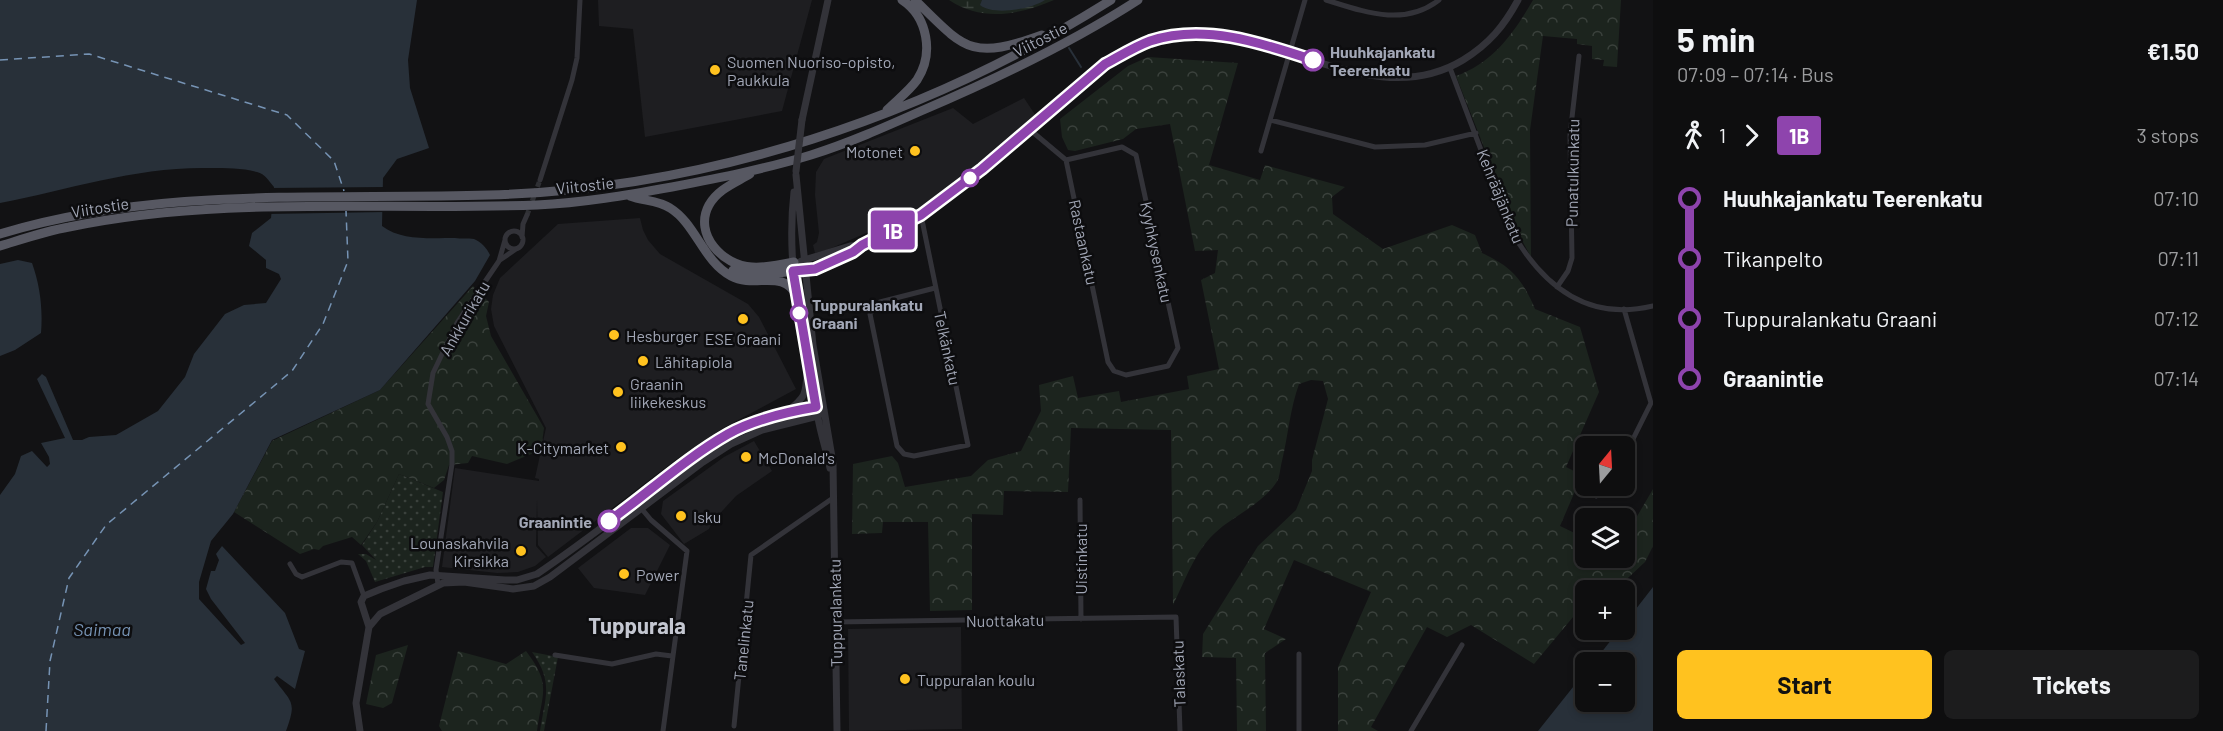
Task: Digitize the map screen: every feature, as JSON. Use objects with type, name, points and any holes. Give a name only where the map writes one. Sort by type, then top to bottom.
[{"type":"highway","points":[[882,114],[918,78],[926,54],[923,27],[916,14],[902,0]]},
{"type":"highway","points":[[916,0],[930,16],[965,45],[983,48],[1016,45],[1067,26]]},
{"type":"highway","name":"Viitostie","points":[[399,201],[548,192],[634,183],[791,146],[882,114],[986,71],[1111,0]]},
{"type":"highway","name":"Viitostie","points":[[0,234],[38,222],[98,210],[154,203],[399,201],[538,205],[628,195],[755,171],[835,146],[930,108],[992,80],[1098,26],[1138,0]]},
{"type":"highway","points":[[755,171],[720,192],[708,207],[705,231],[716,251],[738,265],[764,267],[797,265]]},
{"type":"highway","points":[[628,195],[669,207],[684,221],[706,253],[731,276],[745,281],[785,282],[791,286],[797,296]]},
{"type":"highway","name":"Viitostie","points":[[0,246],[67,227],[256,203]]},
{"type":"highway","points":[[0,228],[38,222]]},
{"type":"highway","points":[[706,253],[726,267],[740,273],[757,276],[797,265]]},
{"type":"street","points":[[540,180],[577,58],[580,0]]},
{"type":"street","name":"Tuppuralankatu","points":[[828,0],[802,120],[792,213],[797,265],[797,296],[833,496]]},
{"type":"street","points":[[1261,151],[1305,0]]},
{"type":"street","points":[[1326,0],[1371,14],[1394,16],[1426,10],[1439,0]]},
{"type":"street","points":[[797,265],[804,270],[815,269],[853,252],[862,245],[921,215],[982,169],[1105,64],[1151,41],[1197,34],[1221,36],[1367,75],[1389,78],[1411,77],[1450,68],[1474,53],[1497,34],[1518,0]]},
{"type":"street","name":"Punatulkunkatu","points":[[1557,287],[1568,271],[1572,258],[1570,135],[1579,56]]},
{"type":"street","name":"Kehrääjänkatu","points":[[1450,68],[1512,232],[1527,257],[1557,287],[1592,305],[1624,309],[1653,306]]},
{"type":"street","points":[[1270,120],[1375,147],[1425,145],[1476,133]]},
{"type":"street","points":[[1029,129],[1066,160]]},
{"type":"street","name":"Kyyhkysenkatu","points":[[1066,160],[1122,147],[1136,154],[1178,348],[1168,366],[1125,375],[1114,371]]},
{"type":"street","name":"Rastaankatu","points":[[1066,160],[1108,362],[1114,371]]},
{"type":"street","points":[[523,224],[507,235],[505,240],[507,246],[516,249],[521,245],[523,224],[527,215]]},
{"type":"street","name":"Telkänkatu","points":[[921,215],[968,445],[914,456],[904,454],[897,446],[870,314],[880,302],[935,288]]},
{"type":"street","points":[[511,232],[519,233],[522,238]]},
{"type":"street","name":"Ankkurikatu","points":[[438,584],[436,574],[452,451],[447,437],[428,404],[429,391],[433,373],[457,323],[499,261],[505,240]]},
{"type":"street","points":[[797,265],[850,246],[862,245]]},
{"type":"street","name":"Ankkurikatu","points":[[499,261],[516,249]]},
{"type":"street","name":"Tuppuralankatu","points":[[797,265],[804,270],[833,463],[837,731]]},
{"type":"street","points":[[1624,309],[1650,385],[1651,403],[1634,436]]},
{"type":"street","points":[[787,412],[799,403],[805,394],[808,358]]},
{"type":"street","points":[[360,731],[356,703],[369,627],[361,602],[364,596],[404,580],[436,574],[517,580],[537,574],[638,505],[745,436],[776,425],[818,416],[824,410],[816,407],[787,412],[759,420],[728,434],[698,454],[638,505],[550,577],[534,586],[513,588],[464,582],[438,584],[380,614],[369,627]]},
{"type":"street","name":"Tanelinkatu","points":[[734,726],[751,555],[833,496]]},
{"type":"street","name":"Uistinkatu","points":[[1080,500],[1081,619]]},
{"type":"street","points":[[638,505],[651,520],[687,550],[663,731]]},
{"type":"street","points":[[290,564],[296,574],[302,577],[341,562],[352,563],[364,596]]},
{"type":"street","name":"Nuottakatu","points":[[835,622],[1176,617]]},
{"type":"street","name":"Talaskatu","points":[[1176,617],[1180,731]]},
{"type":"street","points":[[1411,731],[1462,645]]},
{"type":"street","points":[[1299,654],[1299,731]]},
{"type":"street","points":[[555,655],[612,664],[648,656],[672,656]]},
{"type":"shaded area","name":"Suomen Nuoriso-opisto, Paukkula","points":[[598,0],[812,0],[782,111],[645,137],[633,29],[599,26]]},
{"type":"shaded area","points":[[1024,98],[1036,116],[989,158],[924,208],[827,250],[815,253],[813,245],[817,242],[819,233],[815,195],[816,172],[824,159],[953,108],[973,124]]},
{"type":"shaded area","points":[[640,218],[648,240],[660,254],[748,304],[759,317],[796,389],[725,427],[677,459],[548,557],[538,545],[537,500],[536,546],[546,557],[535,566],[518,572],[497,573],[442,567],[455,468],[539,481],[535,478],[546,428],[494,326],[491,309],[493,295],[500,278],[558,224]]},
{"type":"shaded area","points":[[754,441],[772,471],[736,496],[712,522],[709,529],[684,544],[661,514],[663,501],[724,457]]},
{"type":"shaded area","points":[[631,528],[648,528],[670,545],[645,595],[594,588],[578,568]]},
{"type":"shaded area","name":"Tuppuralan koulu","points":[[961,627],[962,729],[849,731],[848,629]]},
{"type":"green space","points":[[949,0],[1054,0],[1014,12],[987,14],[962,7]]},
{"type":"green space","points":[[1533,0],[1621,0],[1617,67],[1603,66],[1604,60],[1592,59],[1592,46],[1577,44],[1577,39],[1543,36],[1530,130],[1531,257],[1517,231],[1456,76],[1492,55],[1510,35]]},
{"type":"green space","points":[[1148,57],[1238,63],[1209,165],[1260,180],[1265,165],[1345,187],[1332,197],[1333,214],[1383,249],[1452,225],[1475,235],[1482,253],[1501,263],[1521,282],[1535,309],[1580,327],[1599,392],[1580,436],[1575,436],[1575,447],[1566,467],[1575,472],[1575,491],[1560,526],[1575,533],[1575,568],[1635,568],[1635,520],[1653,489],[1653,546],[1645,562],[1626,580],[1575,580],[1575,615],[1534,664],[1471,625],[1447,637],[1427,627],[1371,727],[1378,731],[1338,731],[1338,667],[1371,592],[1294,560],[1264,629],[1286,639],[1265,653],[1266,731],[1237,731],[1236,658],[1202,657],[1203,634],[1258,546],[1296,510],[1312,471],[1312,460],[1328,399],[1323,381],[1311,380],[1299,384],[1277,481],[1270,491],[1255,504],[1222,527],[1208,540],[1191,567],[1173,605],[1171,430],[1071,428],[1068,492],[1004,491],[1003,515],[972,514],[972,610],[930,611],[928,522],[883,522],[882,533],[852,534],[853,464],[892,456],[898,463],[905,487],[971,476],[988,460],[1021,451],[1041,411],[1039,385],[1073,376],[1078,398],[1119,391],[1121,402],[1189,389],[1187,376],[1219,369],[1201,280],[1215,273],[1218,250],[1195,251],[1170,124],[1136,129],[1123,139],[1075,151],[1068,150],[1062,137],[1060,119],[1128,66]]},
{"type":"green space","points":[[473,286],[489,302],[486,316],[491,336],[544,428],[541,450],[507,464],[472,456],[468,463],[449,465],[444,480],[434,488],[399,474],[377,522],[361,545],[352,537],[323,546],[319,550],[314,549],[300,554],[234,512],[272,441],[380,390]]},
{"type":"green space","points":[[399,474],[443,492],[433,567],[425,567],[375,582],[366,561],[358,554],[366,554],[376,560],[362,545],[377,522]]},
{"type":"green space","points":[[408,645],[392,703],[383,708],[366,704],[376,655]]},
{"type":"green space","points":[[458,651],[506,664],[526,651],[542,681],[543,698],[537,731],[442,731],[439,726]]},
{"type":"green space","points":[[532,652],[558,657],[544,731],[540,731],[546,682]]},
{"type":"water","name":"Saimaa","points":[[0,0],[417,0],[408,60],[410,88],[429,148],[397,159],[383,178],[382,226],[407,236],[474,239],[484,246],[490,255],[475,281],[380,390],[272,440],[233,514],[211,541],[199,582],[199,599],[241,645],[245,643],[211,599],[206,589],[211,571],[215,571],[219,560],[216,554],[222,546],[285,613],[299,649],[305,651],[295,689],[277,676],[274,679],[291,703],[291,714],[286,731],[0,731],[0,495],[15,474],[21,456],[32,451],[47,467],[50,464],[49,457],[41,443],[65,438],[37,379],[42,374],[46,377],[73,440],[116,435],[158,411],[185,377],[194,354],[225,314],[244,305],[266,303],[281,279],[279,274],[266,268],[266,260],[249,246],[252,233],[271,218],[274,187],[265,176],[257,172],[223,168],[158,171],[0,203]]},
{"type":"water","points":[[982,0],[1045,0],[1022,8],[1003,11],[980,5]]},
{"type":"water","points":[[18,260],[32,263],[35,271],[42,315],[41,333],[15,350],[0,356],[0,264]]},
{"type":"water","points":[[1653,587],[1653,731],[1538,731],[1575,685],[1575,712],[1635,712],[1635,652],[1602,652],[1611,640],[1635,640],[1635,610]]},
{"type":"pier","points":[[385,187],[385,212],[268,214],[270,188]]},
{"type":"waterway","points":[[1069,48],[1081,67]]},
{"type":"ferry route","points":[[0,60],[89,54],[287,115],[334,161],[344,191]]},
{"type":"ferry route","points":[[46,731],[50,661],[69,578],[106,525],[292,371],[323,324],[348,261],[346,211]]},
{"type":"tunnel","points":[[527,215],[540,180]]},
{"type":"bus line","name":"1B","points":[[609,521],[728,434],[759,420],[816,407],[793,271],[815,269],[853,252],[862,245],[921,215],[982,169],[1105,64],[1151,41],[1197,34],[1250,41],[1313,60]]},
{"type":"place","name":"Huuhkajankatu Teerenkatu","points":[[1313,60]]},
{"type":"place","name":"Suomen Nuoriso-opisto, Paukkula","points":[[715,70]]},
{"type":"place","name":"Motonet","points":[[915,151]]},
{"type":"place","name":"Tuppuralankatu Graani","points":[[799,313]]},
{"type":"place","name":"ESE Graani","points":[[743,319]]},
{"type":"place","name":"Hesburger","points":[[614,335]]},
{"type":"place","name":"Lähitapiola","points":[[643,361]]},
{"type":"place","name":"Graanin liikekeskus","points":[[618,392]]},
{"type":"place","name":"K-Citymarket","points":[[621,447]]},
{"type":"place","name":"McDonald's","points":[[746,457]]},
{"type":"place","name":"Isku","points":[[681,516]]},
{"type":"place","name":"Graanintie","points":[[609,521]]},
{"type":"place","name":"Lounaskahvila Kirsikka","points":[[521,551]]},
{"type":"place","name":"Power","points":[[624,574]]},
{"type":"place","name":"Tuppuralan koulu","points":[[905,679]]},
{"type":"district","name":"Tuppurala","points":[[637,625]]}]
